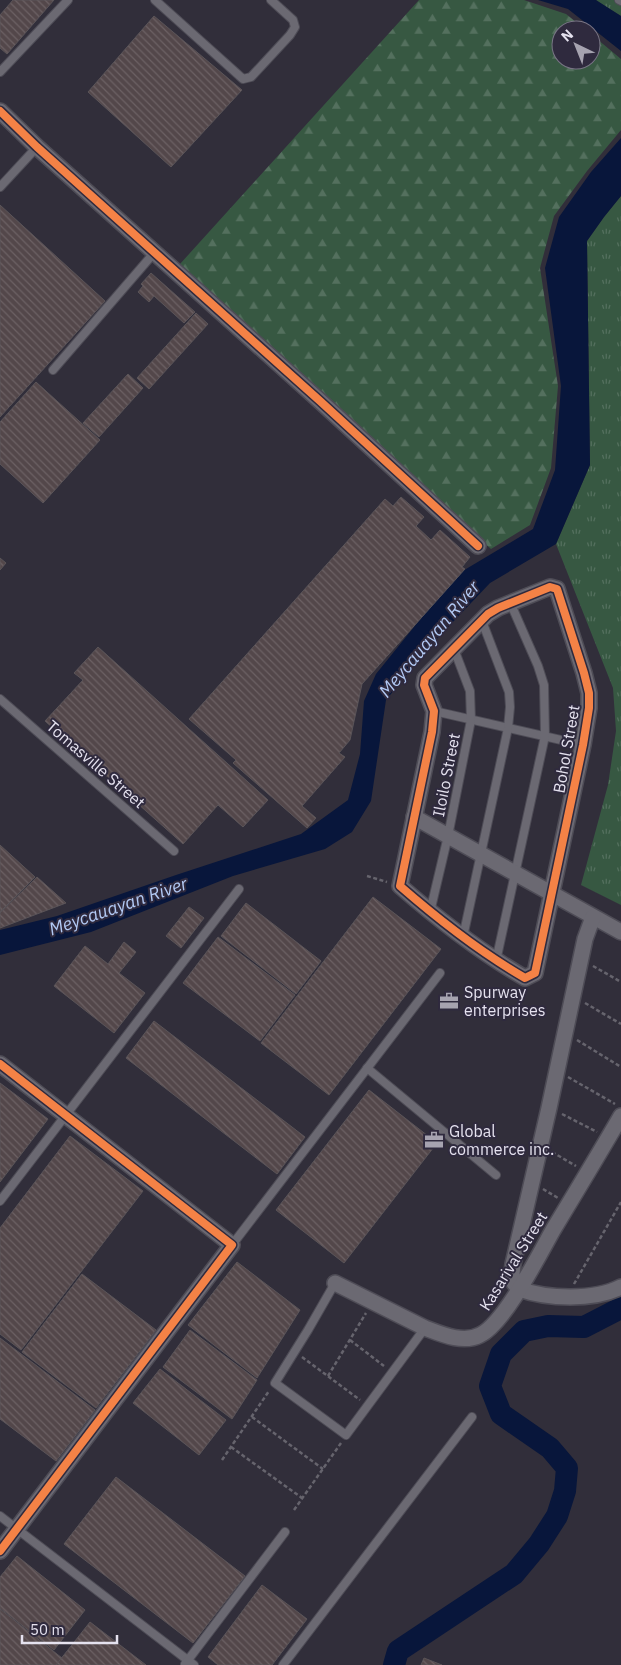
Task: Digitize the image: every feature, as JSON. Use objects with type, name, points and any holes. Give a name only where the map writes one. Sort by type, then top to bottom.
[{"type":"street","points":[[0,111],[36,147],[320,401],[478,546]]},
{"type":"street","name":"Bohol Street","points":[[496,961],[525,978],[534,973],[583,745],[589,693],[557,589],[550,587],[510,602]]},
{"type":"street","points":[[496,961],[430,912],[400,886],[432,732],[434,711],[424,684],[424,678],[482,621],[498,608],[510,602]]},
{"type":"street","points":[[414,817],[621,932]]},
{"type":"street","points":[[593,917],[585,939],[512,1274],[514,1283],[519,1289],[540,1294],[567,1296],[598,1295],[621,1287]]},
{"type":"street","points":[[0,1064],[232,1245],[0,1551]]},
{"type":"street","name":"Kasarival Street","points":[[335,1283],[425,1328],[457,1338],[469,1338],[480,1335],[495,1324],[519,1289],[621,1116]]},
{"type":"lane","points":[[0,72],[68,0]]},
{"type":"lane","points":[[155,0],[243,78],[247,79],[290,35],[295,27],[293,20],[272,0]]},
{"type":"lane","points":[[0,187],[36,147]]},
{"type":"lane","points":[[53,370],[154,253]]},
{"type":"lane","points":[[496,961],[546,736],[544,686],[538,666],[510,602]]},
{"type":"lane","points":[[463,937],[508,728],[510,707],[509,692],[482,621]]},
{"type":"lane","name":"Iloilo Street","points":[[430,912],[448,836],[471,720],[470,692],[454,650]]},
{"type":"lane","name":"Tomasville Street","points":[[0,699],[174,851]]},
{"type":"lane","points":[[434,711],[583,745]]},
{"type":"lane","points":[[0,1201],[239,889]]},
{"type":"lane","points":[[232,1245],[440,972]]},
{"type":"lane","points":[[367,1068],[496,1175]]},
{"type":"lane","points":[[335,1283],[275,1383],[346,1435],[425,1328]]},
{"type":"lane","points":[[283,1665],[472,1417]]},
{"type":"lane","points":[[0,1516],[189,1664],[285,1532]]},
{"type":"path","points":[[367,876],[400,886]]},
{"type":"path","points":[[581,959],[621,982]]},
{"type":"path","points":[[573,996],[621,1024]]},
{"type":"path","points":[[565,1033],[621,1067]]},
{"type":"path","points":[[557,1070],[621,1107]]},
{"type":"path","points":[[549,1108],[608,1138]]},
{"type":"path","points":[[540,1145],[587,1173]]},
{"type":"path","points":[[531,1182],[568,1205]]},
{"type":"path","points":[[567,1296],[621,1202]]},
{"type":"path","points":[[328,1376],[373,1302]]},
{"type":"path","points":[[350,1340],[392,1372]]},
{"type":"path","points":[[295,1352],[367,1405]]},
{"type":"path","points":[[222,1460],[275,1383]]},
{"type":"path","points":[[252,1417],[322,1469]]},
{"type":"path","points":[[294,1510],[346,1435]]},
{"type":"path","points":[[231,1447],[302,1498]]},
{"type":"green space","points":[[419,0],[524,0],[566,14],[574,20],[551,20],[551,70],[601,70],[601,42],[621,59],[621,130],[587,171],[554,216],[540,268],[558,386],[551,468],[530,525],[491,549],[180,264]]},
{"type":"green space","points":[[596,0],[621,0],[621,16],[598,2]]},
{"type":"green space","points":[[621,196],[621,905],[581,885],[608,785],[616,731],[613,688],[556,544],[590,465],[587,241]]},
{"type":"water","points":[[538,0],[596,0],[621,16],[621,51],[601,35],[601,20],[582,20],[568,9]]},
{"type":"water","name":"Meycauayan River","points":[[621,138],[621,196],[587,241],[590,465],[556,544],[490,583],[432,644],[386,700],[371,801],[352,832],[325,849],[233,876],[91,932],[0,955],[0,930],[57,916],[301,834],[348,800],[360,754],[364,701],[376,674],[456,575],[533,529],[555,470],[561,386],[545,268],[559,217],[591,172]]},
{"type":"building","points":[[13,0],[54,0],[7,54],[0,48],[0,15]]},
{"type":"building","points":[[154,16],[242,90],[171,167],[88,92]]},
{"type":"building","points":[[0,205],[105,301],[0,417]]},
{"type":"building","points":[[151,273],[195,312],[184,323],[154,296],[149,302],[138,292],[143,286],[141,284]]},
{"type":"building","points":[[196,313],[208,324],[149,389],[137,378]]},
{"type":"building","points":[[128,374],[143,388],[99,437],[83,423]]},
{"type":"building","points":[[36,382],[100,440],[43,503],[0,464],[0,422]]},
{"type":"building","points":[[401,497],[424,517],[416,526],[431,540],[440,530],[470,557],[462,567],[465,569],[362,684],[350,740],[339,753],[345,757],[302,806],[316,818],[307,828],[233,763],[236,760],[189,719],[385,499],[393,506]]},
{"type":"building","points":[[0,558],[6,563],[0,570]]},
{"type":"building","points":[[98,647],[268,800],[243,827],[218,805],[183,844],[45,721],[83,680],[74,673]]},
{"type":"building","points":[[0,845],[35,877],[0,912]]},
{"type":"building","points":[[37,877],[66,903],[0,928],[0,913]]},
{"type":"building","points":[[373,897],[441,949],[329,1095],[261,1043]]},
{"type":"building","points":[[246,903],[321,961],[296,994],[221,936]]},
{"type":"building","points":[[189,907],[204,918],[181,948],[166,936]]},
{"type":"building","points":[[218,937],[295,995],[260,1041],[183,983]]},
{"type":"building","points":[[124,942],[136,952],[119,973],[145,993],[114,1033],[54,986],[85,946],[108,964]]},
{"type":"building","points":[[154,1021],[305,1137],[277,1174],[126,1058]]},
{"type":"building","points":[[0,1083],[48,1119],[0,1182]]},
{"type":"building","points":[[369,1090],[437,1143],[344,1263],[276,1210]]},
{"type":"building","points":[[70,1136],[143,1191],[21,1350],[0,1334],[0,1228]]},
{"type":"building","points":[[237,1262],[300,1310],[257,1378],[188,1325]]},
{"type":"building","points":[[82,1274],[156,1330],[96,1408],[22,1352]]},
{"type":"building","points":[[190,1330],[257,1380],[232,1419],[163,1367]]},
{"type":"building","points":[[0,1338],[95,1410],[56,1461],[0,1419]]},
{"type":"building","points":[[160,1369],[226,1420],[199,1455],[133,1403]]},
{"type":"building","points":[[116,1477],[245,1576],[193,1643],[64,1544]]},
{"type":"building","points":[[17,1556],[85,1610],[54,1650],[0,1608],[0,1577]]},
{"type":"building","points":[[262,1585],[307,1619],[272,1665],[218,1665],[208,1657]]},
{"type":"building","points":[[0,1609],[62,1658],[57,1665],[0,1665]]},
{"type":"building","points":[[90,1622],[146,1665],[56,1665]]},
{"type":"building","points":[[424,1658],[442,1665],[421,1665]]},
{"type":"waterway","points":[[394,1665],[398,1651],[514,1574],[539,1544],[557,1516],[565,1491],[567,1468],[550,1448],[501,1414],[490,1386],[501,1354],[524,1331],[548,1326],[584,1327],[621,1308]]},
{"type":"cycle path","points":[[0,111],[37,147],[320,401],[478,546]]},
{"type":"cycle path","points":[[550,587],[557,589],[584,673],[589,693],[589,708],[583,745],[535,973],[525,978],[460,935],[400,886],[432,732],[434,711],[424,685],[425,678],[488,614],[498,608],[550,587]]},
{"type":"cycle path","points":[[0,1064],[232,1245],[0,1551]]},
{"type":"place","name":"Spurway enterprises","points":[[449,1001]]},
{"type":"place","name":"Global commerce inc.","points":[[434,1140]]}]
